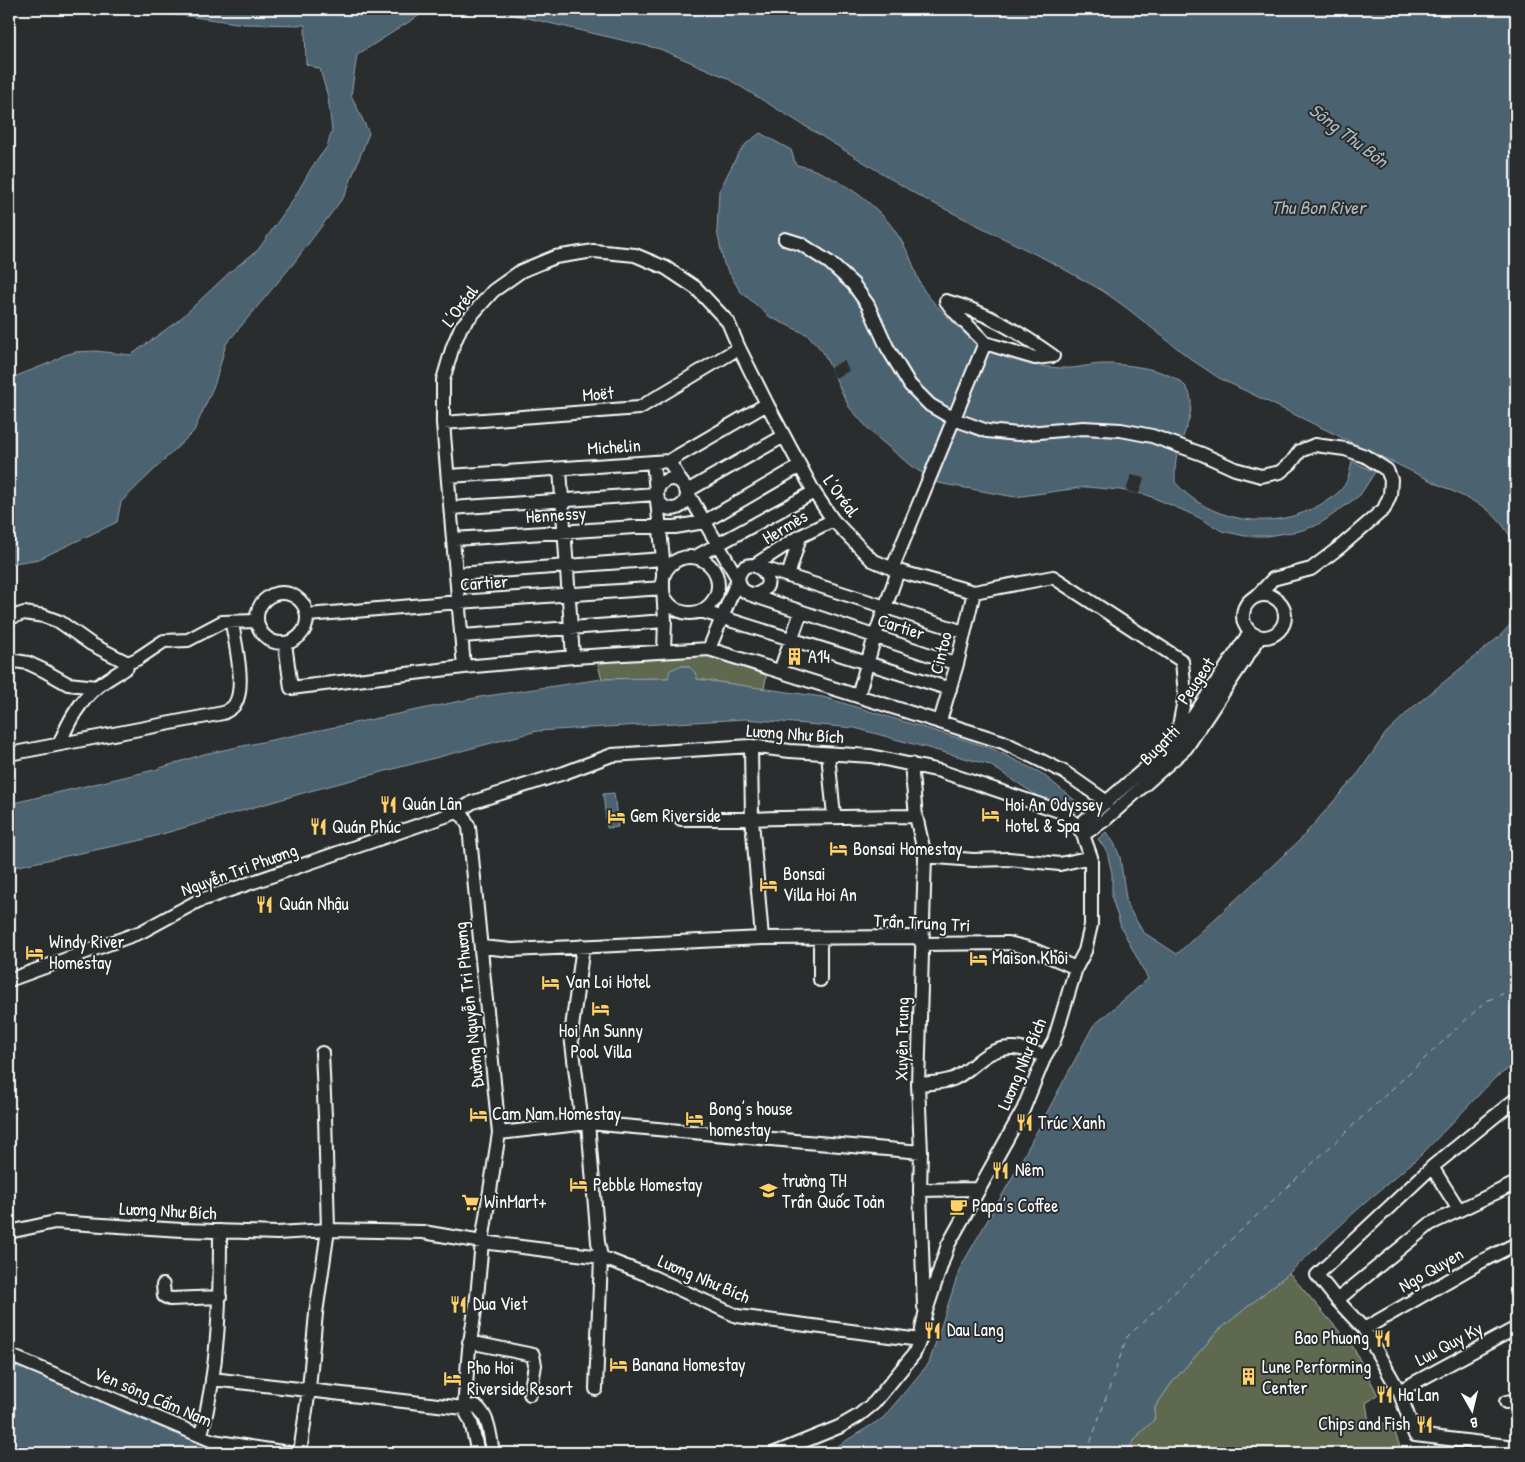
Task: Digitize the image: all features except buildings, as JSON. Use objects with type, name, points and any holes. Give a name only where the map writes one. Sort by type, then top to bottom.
[{"type":"street","points":[[785,239],[801,244],[823,258],[853,284],[868,305],[887,347],[910,385],[930,405],[954,419],[987,431],[1018,434],[1083,428],[1121,430],[1160,439],[1202,454],[1235,469],[1261,476],[1280,472],[1291,463],[1300,451],[1315,445],[1345,449],[1364,456],[1387,470],[1391,480],[1390,495],[1384,509],[1311,569],[1273,579],[1256,597]]},
{"type":"street","name":"L’Oréal","points":[[464,667],[443,423],[443,380],[453,346],[461,327],[493,291],[521,271],[555,257],[594,251],[634,255],[666,268],[696,288],[728,322],[767,404],[814,492],[833,520],[872,560],[895,570],[974,592],[1053,577],[1182,661],[1185,695],[1176,742]]},
{"type":"street","points":[[946,301],[967,307],[996,320],[1052,356],[1035,358],[985,343],[973,329],[954,313],[946,301]]},
{"type":"street","points":[[858,696],[895,570],[985,343]]},
{"type":"street","name":"Moët","points":[[443,423],[639,408],[739,348]]},
{"type":"street","name":"Michelin","points":[[449,476],[669,461],[767,404]]},
{"type":"street","points":[[687,491],[784,436]]},
{"type":"street","points":[[669,461],[687,491],[687,496],[683,504],[671,509],[666,508],[659,502],[656,494],[660,484],[668,478],[678,479],[682,482],[738,579],[741,588],[749,594],[759,593],[768,582],[766,572],[755,565]]},
{"type":"street","points":[[653,462],[663,559],[664,651]]},
{"type":"street","points":[[704,522],[800,466]]},
{"type":"street","points":[[560,469],[573,657]]},
{"type":"street","points":[[695,558],[814,492]]},
{"type":"street","points":[[451,508],[656,494]]},
{"type":"street","name":"Hermès","points":[[755,565],[800,536],[833,520]]},
{"type":"street","name":"Hennessy","points":[[454,539],[635,527],[660,528],[704,522]]},
{"type":"street","points":[[788,576],[800,536]]},
{"type":"street","points":[[717,592],[718,584],[715,572],[710,565],[695,558],[678,560],[666,572],[663,588],[665,596],[676,609],[684,612],[701,611],[950,689]]},
{"type":"street","points":[[457,574],[663,559]]},
{"type":"street","points":[[709,649],[739,574],[746,567],[755,565],[964,632]]},
{"type":"street","points":[[701,611],[708,606],[717,592],[738,579]]},
{"type":"street","name":"Cartier","points":[[308,615],[459,602],[663,588]]},
{"type":"street","name":"Cintoo","points":[[940,721],[957,664],[974,592]]},
{"type":"street","points":[[276,593],[285,593],[300,599],[305,605],[308,615],[305,629],[300,636],[293,641],[285,643],[276,643],[268,639],[262,633],[257,620],[259,609],[263,602],[269,596],[276,593]]},
{"type":"street","name":"Cartier","points":[[749,594],[957,664]]},
{"type":"street","points":[[1263,595],[1277,599],[1284,611],[1284,625],[1274,635],[1255,634],[1246,626],[1243,612],[1250,600],[1263,595]]},
{"type":"street","points":[[780,671],[801,612]]},
{"type":"street","points":[[9,618],[24,613],[44,616],[60,622],[91,644],[128,663]]},
{"type":"street","points":[[60,743],[67,725],[77,710],[97,687],[127,667],[128,663],[164,642],[188,640],[222,622],[257,620]]},
{"type":"street","points":[[462,636],[665,621]]},
{"type":"street","points":[[9,754],[223,713],[231,709],[236,703],[241,681],[232,622]]},
{"type":"street","name":"Peugeot","points":[[1081,830],[1097,808],[1107,802],[1176,742],[1255,634]]},
{"type":"street","name":"Bugatti","points":[[1081,830],[1106,819],[1186,748],[1255,634]]},
{"type":"street","points":[[285,643],[291,688],[464,667],[573,657],[709,649],[1003,742],[1064,772],[1107,802]]},
{"type":"street","points":[[9,660],[28,663],[68,684],[97,687]]},
{"type":"street","points":[[751,746],[752,820],[762,938]]},
{"type":"street","name":"Lương Như Bích","points":[[9,1232],[56,1222],[182,1230],[277,1233],[328,1230],[424,1232],[482,1242],[601,1257],[652,1276],[737,1316],[920,1340],[925,1314],[948,1245],[1022,1110],[1045,1056],[1054,1041],[1076,968],[1085,951],[1091,925],[1091,857],[1081,830],[1059,811],[940,771],[871,756],[790,751],[751,746],[612,755],[564,773],[473,802],[457,812]]},
{"type":"street","points":[[828,754],[834,816]]},
{"type":"street","name":"Xuyên Trung","points":[[911,764],[916,816],[925,856],[918,1084],[922,1152],[920,1190],[925,1314]]},
{"type":"street","name":"Đường Nguyễn Tri Phương","points":[[457,812],[464,817],[469,827],[499,1132],[469,1342],[464,1408]]},
{"type":"street","name":"Nguyễn Tri Phương","points":[[9,980],[141,932],[198,901],[457,812]]},
{"type":"street","points":[[681,819],[752,820],[834,816],[916,816]]},
{"type":"street","points":[[925,856],[973,860],[1009,859],[1060,864],[1091,857]]},
{"type":"street","name":"Trần Trung Tri","points":[[481,947],[512,950],[762,938],[914,937],[919,939],[922,944],[1008,944],[1032,949],[1076,968]]},
{"type":"street","points":[[820,938],[820,980]]},
{"type":"street","points":[[583,946],[571,1035],[585,1123],[601,1257],[596,1388]]},
{"type":"street","points":[[918,1084],[942,1082],[954,1078],[987,1054],[996,1050],[1013,1048],[1045,1056]]},
{"type":"street","points":[[300,1453],[309,1389],[316,1313],[328,1230],[322,1053]]},
{"type":"street","points":[[1516,1099],[1511,1108],[1432,1167],[1318,1275],[1337,1300],[1364,1329],[1399,1391],[1416,1435],[1516,1447]]},
{"type":"street","points":[[499,1132],[585,1123],[922,1152]]},
{"type":"street","points":[[1432,1167],[1459,1210]]},
{"type":"street","points":[[1337,1300],[1430,1224],[1516,1183]]},
{"type":"street","points":[[920,1190],[978,1189]]},
{"type":"street","points":[[201,1435],[207,1414],[219,1329],[220,1231]]},
{"type":"street","name":"Ngo Quyen","points":[[1364,1329],[1484,1260],[1516,1244]]},
{"type":"street","points":[[163,1285],[164,1296],[170,1299],[220,1297]]},
{"type":"street","name":"Luu Quy Ky","points":[[1399,1391],[1516,1328]]},
{"type":"street","points":[[774,1453],[839,1427],[858,1416],[874,1403],[914,1354],[920,1340]]},
{"type":"street","points":[[469,1342],[533,1355],[535,1365],[530,1394]]},
{"type":"street","name":"Ven sông Cẩm Nam","points":[[9,1355],[213,1441],[289,1453]]},
{"type":"street","points":[[212,1380],[309,1389],[464,1408],[476,1406],[483,1411],[493,1453]]},
{"type":"street","points":[[464,1408],[471,1422],[478,1453]]},
{"type":"green space","points":[[712,654],[767,672],[764,689],[697,679],[696,674],[688,666],[680,666],[668,678],[602,679],[597,662]]},
{"type":"green space","points":[[1289,1273],[1353,1347],[1378,1395],[1366,1403],[1369,1422],[1392,1424],[1402,1453],[1125,1453],[1140,1433],[1154,1420],[1155,1407],[1173,1381],[1219,1330]]},
{"type":"water","points":[[110,9],[432,9],[357,55],[351,95],[369,133],[345,195],[293,264],[226,344],[215,383],[194,431],[121,502],[117,522],[39,559],[9,564],[9,379],[75,352],[96,351],[131,355],[179,320],[231,271],[258,250],[327,147],[332,130],[328,97],[320,69],[306,64],[305,25],[244,24],[187,16]]},
{"type":"water","name":"Thu Bon River","points":[[489,9],[1516,9],[1516,548],[1502,525],[1483,506],[1219,378],[1192,360],[1103,291],[1053,263],[919,196],[725,77],[660,49]]},
{"type":"water","points":[[760,133],[791,150],[796,165],[823,173],[851,189],[877,210],[887,220],[903,243],[927,295],[956,325],[986,349],[1018,362],[1041,366],[1068,368],[1099,364],[1124,365],[1160,372],[1179,381],[1186,387],[1190,395],[1191,404],[1188,423],[1176,460],[1175,482],[1190,496],[1207,507],[1225,515],[1245,519],[1285,518],[1305,512],[1323,503],[1340,491],[1349,476],[1352,461],[1375,472],[1360,495],[1327,519],[1315,526],[1299,531],[1267,536],[1245,536],[1222,531],[1198,517],[1147,495],[1120,490],[1086,487],[1015,497],[938,483],[911,466],[872,433],[849,407],[823,352],[808,335],[770,317],[740,291],[724,264],[717,231],[719,191],[738,154],[746,144]]},
{"type":"water","points":[[1516,610],[1516,1064],[1496,1077],[1421,1155],[1358,1209],[1289,1273],[1219,1330],[1173,1381],[1155,1407],[1154,1420],[1140,1433],[1125,1453],[826,1453],[883,1418],[929,1363],[960,1268],[1012,1178],[1093,1026],[1148,979],[1121,927],[1112,898],[1112,873],[1107,852],[1098,839],[1106,832],[1114,843],[1120,857],[1127,905],[1143,932],[1177,954],[1300,840],[1360,771],[1386,733],[1411,709],[1499,637],[1509,626]]},
{"type":"water","points":[[680,666],[692,669],[697,679],[823,697],[991,748],[1041,773],[1082,806],[1070,817],[990,765],[855,728],[745,719],[537,731],[310,791],[138,841],[9,868],[9,804],[154,770],[204,754],[480,697],[602,679],[668,678],[670,670]]},
{"type":"water","points":[[614,793],[618,827],[607,828],[603,794]]},
{"type":"water","points":[[9,1360],[123,1412],[224,1453],[9,1453]]},
{"type":"pier","points":[[844,360],[849,371],[835,378],[830,368]]},
{"type":"pier","points":[[1131,475],[1144,478],[1139,494],[1126,491]]},
{"type":"ferry route","points":[[1087,1453],[1127,1337],[1486,1001],[1516,988]]},
{"type":"place","name":"A14","points":[[794,657]]},
{"type":"place","name":"Quán Lân","points":[[388,804]]},
{"type":"place","name":"Hoi An Odyssey Hotel & Spa","points":[[991,815]]},
{"type":"place","name":"Gem Riverside","points":[[616,816]]},
{"type":"place","name":"Quán Phúc","points":[[318,827]]},
{"type":"place","name":"Bonsai Homestay","points":[[839,849]]},
{"type":"place","name":"Bonsai Villa Hoi An","points":[[769,884]]},
{"type":"place","name":"Quán Nhậu","points":[[265,904]]},
{"type":"place","name":"Windy River Homestay","points":[[35,952]]},
{"type":"place","name":"Maison Khôi","points":[[978,958]]},
{"type":"place","name":"Van Loi Hotel","points":[[551,982]]},
{"type":"place","name":"Hoi An Sunny Pool Villa","points":[[601,1008]]},
{"type":"place","name":"Cam Nam Homestay","points":[[478,1114]]},
{"type":"place","name":"Bong’s house homestay","points":[[695,1119]]},
{"type":"place","name":"Trúc Xanh","points":[[1024,1123]]},
{"type":"place","name":"Nêm","points":[[1001,1170]]},
{"type":"place","name":"Pebble Homestay","points":[[579,1185]]},
{"type":"place","name":"trường TH Trần Quốc Toản","points":[[768,1191]]},
{"type":"place","name":"WinMart+","points":[[470,1202]]},
{"type":"place","name":"Papa’s Coffee","points":[[958,1206]]},
{"type":"place","name":"Dua Viet","points":[[459,1304]]},
{"type":"place","name":"Dau Lang","points":[[933,1330]]},
{"type":"place","name":"Bao Phuong","points":[[1383,1338]]},
{"type":"place","name":"Banana Homestay","points":[[618,1365]]},
{"type":"place","name":"Lune Performing Center","points":[[1248,1377]]},
{"type":"place","name":"Pho Hoi Riverside Resort","points":[[453,1378]]},
{"type":"place","name":"Ha Lan","points":[[1384,1395]]},
{"type":"place","name":"Chips and Fish","points":[[1424,1424]]},
{"type":"water label","name":"Sông Thu Bồn","points":[[1349,135]]}]
